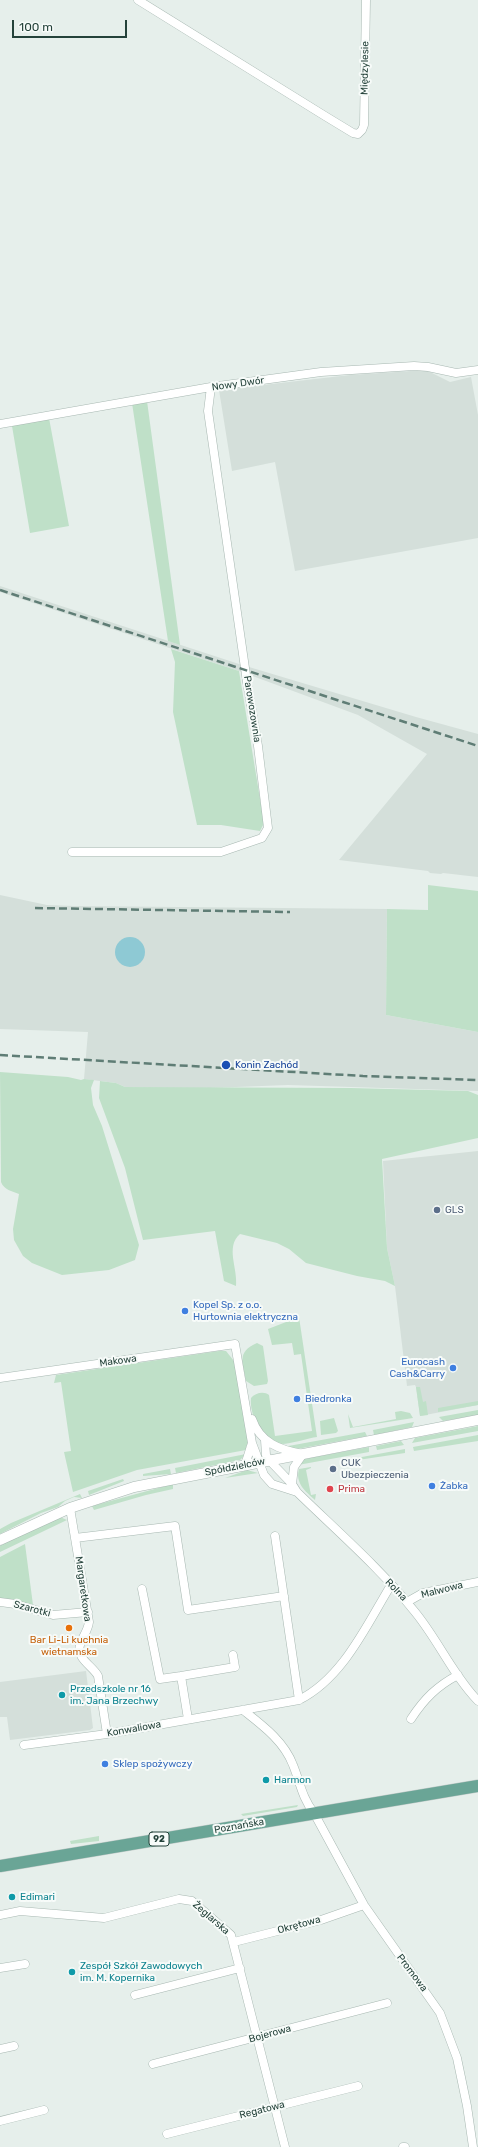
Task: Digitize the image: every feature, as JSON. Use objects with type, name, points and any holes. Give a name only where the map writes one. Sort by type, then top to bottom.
[{"type":"main road","name":"Poznańska","points":[[0,1866],[478,1786]]},
{"type":"street","name":"Międzylesie","points":[[138,0],[325,116],[353,133],[358,134],[364,125],[366,0]]},
{"type":"street","name":"Nowy Dwór","points":[[0,424],[211,387],[321,372],[414,366],[428,367],[456,373],[478,370]]},
{"type":"street","name":"Parowozownia","points":[[72,852],[221,852],[262,838],[268,828],[258,746],[247,682],[208,411],[208,400],[211,387]]},
{"type":"street","name":"Makowa","points":[[0,1378],[235,1344],[246,1402]]},
{"type":"street","points":[[246,1402],[254,1424],[265,1440],[285,1451],[303,1454],[294,1467],[292,1484]]},
{"type":"street","points":[[246,1402],[252,1442],[264,1461]]},
{"type":"street","name":"Spółdzielców","points":[[0,1540],[70,1508],[134,1488],[264,1461],[478,1420]]},
{"type":"street","points":[[264,1461],[266,1455],[265,1440]]},
{"type":"street","points":[[245,1465],[252,1442]]},
{"type":"street","name":"Rolna","points":[[264,1461],[292,1484],[297,1492],[407,1602],[478,1701]]},
{"type":"street","name":"Rolna","points":[[264,1461],[264,1475],[272,1484],[297,1492]]},
{"type":"street","name":"Margaretkowa","points":[[70,1508],[88,1612],[88,1629],[80,1645],[80,1651],[84,1660],[94,1669],[98,1676],[107,1734]]},
{"type":"street","points":[[76,1538],[175,1526],[188,1610],[284,1596]]},
{"type":"street","points":[[275,1536],[299,1700]]},
{"type":"street","name":"Malwowa","points":[[407,1602],[423,1593],[478,1582]]},
{"type":"street","name":"Konwaliowa","points":[[24,1745],[107,1734],[299,1700],[313,1693],[328,1680],[351,1650],[391,1585]]},
{"type":"street","points":[[142,1589],[160,1679],[235,1667],[233,1656]]},
{"type":"street","name":"Szarotki","points":[[0,1602],[15,1604],[53,1615],[88,1612]]},
{"type":"street","points":[[410,1719],[423,1700],[443,1683],[458,1675]]},
{"type":"street","points":[[181,1676],[188,1719]]},
{"type":"street","points":[[243,1710],[267,1729],[282,1748],[292,1763],[305,1802],[314,1813]]},
{"type":"street","name":"Promowa","points":[[314,1813],[364,1905],[440,2013],[457,2058],[473,2147]]},
{"type":"street","name":"Żeglarska","points":[[0,1915],[25,1911],[104,1918],[183,1898],[192,1901],[228,1930],[234,1942],[285,2147]]},
{"type":"street","name":"Okrętowa","points":[[234,1942],[321,1920],[364,1905]]},
{"type":"street","points":[[0,1968],[25,1964]]},
{"type":"street","points":[[135,1995],[240,1968]]},
{"type":"street","name":"Bojerowa","points":[[153,2064],[387,2003]]},
{"type":"street","points":[[0,2049],[14,2046]]},
{"type":"street","name":"Regatowa","points":[[167,2134],[358,2086]]},
{"type":"street","points":[[0,2121],[44,2110]]},
{"type":"shaded area","points":[[426,370],[450,382],[471,377],[478,415],[478,538],[295,571],[275,462],[232,471],[219,390],[350,375]]},
{"type":"shaded area","points":[[0,586],[239,664],[478,734],[478,877],[430,873],[428,871],[339,860],[427,754],[358,715],[239,671],[0,592]]},
{"type":"shaded area","points":[[0,895],[47,905],[74,906],[387,909],[386,1015],[478,1032],[478,1091],[288,1085],[184,1089],[125,1087],[116,1083],[84,1079],[88,1032],[0,1029]]},
{"type":"shaded area","points":[[478,1151],[478,1405],[420,1416],[416,1387],[415,1385],[407,1386],[395,1286],[387,1248],[383,1161]]},
{"type":"shaded area","points":[[86,1671],[93,1728],[90,1730],[10,1740],[7,1717],[0,1717],[0,1682]]},
{"type":"green space","points":[[147,401],[180,645],[168,641],[132,403]]},
{"type":"green space","points":[[49,418],[69,526],[30,533],[12,426]]},
{"type":"green space","points":[[171,649],[239,671],[264,823],[260,831],[221,825],[197,825],[173,712],[175,662]]},
{"type":"green space","points":[[428,885],[478,891],[478,1032],[386,1015],[387,909],[428,910]]},
{"type":"green space","points":[[0,1072],[94,1080],[91,1088],[93,1105],[102,1126],[139,1245],[135,1260],[109,1270],[62,1275],[32,1263],[23,1256],[14,1240],[13,1229],[19,1194],[6,1189],[1,1182]]},
{"type":"green space","points":[[100,1081],[116,1083],[125,1087],[351,1088],[468,1091],[478,1095],[478,1138],[382,1159],[387,1248],[395,1286],[385,1281],[357,1276],[306,1263],[289,1249],[277,1243],[240,1234],[233,1245],[236,1286],[224,1281],[215,1231],[143,1240],[125,1168],[99,1098]]},
{"type":"green space","points":[[299,1317],[317,1437],[280,1444],[268,1438],[258,1426],[252,1412],[251,1398],[260,1393],[269,1395],[275,1436],[312,1431],[301,1354],[294,1355],[292,1343],[272,1345],[268,1329]]},
{"type":"green space","points":[[257,1343],[263,1346],[268,1381],[267,1384],[254,1386],[246,1381],[242,1359],[246,1350],[250,1346]]},
{"type":"green space","points":[[226,1351],[234,1361],[249,1445],[246,1446],[246,1450],[137,1470],[73,1492],[64,1452],[71,1451],[61,1382],[54,1383],[56,1375]]},
{"type":"green space","points":[[416,1387],[420,1387],[423,1402],[426,1401],[428,1415],[420,1416]]},
{"type":"green space","points":[[478,1401],[478,1405],[438,1412],[438,1408]]},
{"type":"green space","points":[[478,1410],[478,1415],[443,1421],[439,1417]]},
{"type":"green space","points":[[401,1411],[410,1413],[413,1418],[350,1428],[348,1414],[353,1427],[396,1419],[395,1412]]},
{"type":"green space","points":[[334,1418],[338,1431],[336,1433],[321,1435],[320,1421]]},
{"type":"green space","points":[[414,1422],[412,1427],[374,1435],[373,1430]]},
{"type":"green space","points":[[478,1426],[478,1431],[412,1443],[415,1438]]},
{"type":"green space","points":[[365,1432],[367,1436],[297,1449],[283,1447]]},
{"type":"green space","points":[[478,1435],[478,1441],[414,1451],[413,1447]]},
{"type":"green space","points":[[401,1441],[404,1445],[377,1450],[376,1446]]},
{"type":"green space","points":[[369,1447],[369,1452],[298,1465],[304,1459]]},
{"type":"green space","points":[[405,1449],[405,1453],[351,1461],[351,1459]]},
{"type":"green space","points":[[246,1454],[240,1460],[176,1473],[175,1468]]},
{"type":"green space","points":[[311,1467],[306,1470],[311,1495],[316,1494],[315,1500],[304,1490],[298,1478],[299,1469]]},
{"type":"green space","points":[[170,1469],[171,1474],[143,1476],[143,1474]]},
{"type":"green space","points":[[247,1470],[258,1473],[225,1478]]},
{"type":"green space","points":[[123,1479],[124,1481],[89,1495],[88,1491]]},
{"type":"green space","points":[[173,1484],[173,1489],[94,1510],[92,1506]]},
{"type":"green space","points":[[80,1494],[82,1498],[74,1497],[65,1501],[58,1507],[41,1513],[0,1534],[0,1529],[11,1523]]},
{"type":"green space","points":[[60,1517],[67,1520],[0,1552],[0,1546],[5,1543]]},
{"type":"green space","points":[[25,1544],[33,1605],[0,1600],[0,1557]]},
{"type":"green space","points":[[298,1805],[297,1807],[243,1816],[241,1814]]},
{"type":"green space","points":[[99,1836],[99,1841],[71,1844],[70,1841]]},
{"type":"water","points":[[130,937],[141,941],[145,952],[141,963],[130,967],[119,963],[115,952],[119,941]]},
{"type":"railway","points":[[0,590],[478,746]]},
{"type":"railway","points":[[35,908],[290,912]]},
{"type":"railway","points":[[0,1055],[363,1076],[478,1080]]},
{"type":"place","name":"Konin Zachód","points":[[226,1065]]},
{"type":"place","name":"GLS","points":[[437,1210]]},
{"type":"place","name":"Kopel Sp. z o.o. Hurtownia elektryczna","points":[[185,1311]]},
{"type":"place","name":"Eurocash Cash&Carry","points":[[453,1368]]},
{"type":"place","name":"Biedronka","points":[[297,1399]]},
{"type":"place","name":"CUK Ubezpieczenia","points":[[333,1469]]},
{"type":"place","name":"Żabka","points":[[432,1486]]},
{"type":"place","name":"Prima","points":[[330,1489]]},
{"type":"place","name":"Bar Li-Li kuchnia wietnamska","points":[[69,1628]]},
{"type":"place","name":"Przedszkole nr 16 im. Jana Brzechwy","points":[[62,1695]]},
{"type":"place","name":"Sklep spożywczy","points":[[105,1764]]},
{"type":"place","name":"Harmon","points":[[266,1780]]},
{"type":"place","name":"Edimari","points":[[12,1897]]},
{"type":"place","name":"Zespół Szkół Zawodowych im. M. Kopernika","points":[[72,1972]]}]
